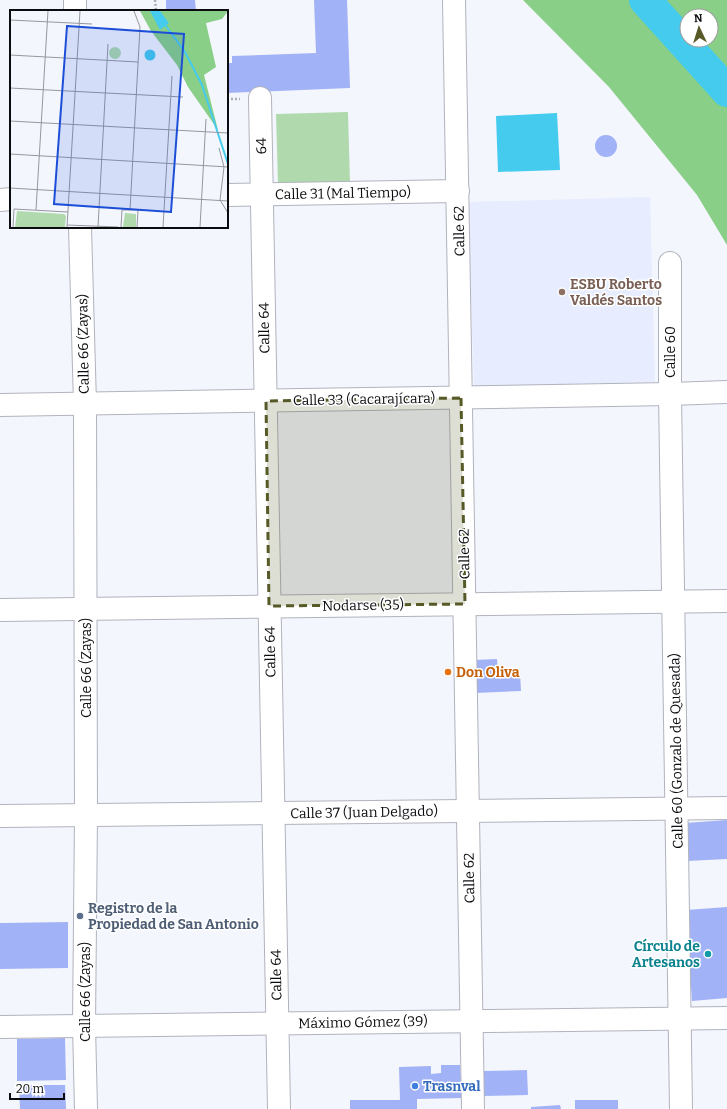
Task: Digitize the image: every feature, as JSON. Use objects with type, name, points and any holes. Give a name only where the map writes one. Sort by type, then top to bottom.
[{"type":"street","name":"Calle 62","points":[[454,0],[473,1109]]},
{"type":"street","name":"64","points":[[260,98],[262,194]]},
{"type":"street","name":"Calle 31 (Mal Tiempo)","points":[[228,195],[458,190]]},
{"type":"street","name":"Calle 64","points":[[262,194],[279,1109]]},
{"type":"street","name":"Calle 66 (Zayas)","points":[[80,228],[85,404],[86,815],[84,1026],[86,1109]]},
{"type":"street","name":"Calle 60","points":[[670,262],[670,394]]},
{"type":"street","name":"Calle 33 (Cacarajícara)","points":[[0,405],[461,398],[727,392]]},
{"type":"street","name":"Calle 60 (Gonzalo de Quesada)","points":[[670,394],[681,1109]]},
{"type":"street","name":"Nodarse (35)","points":[[0,610],[727,601]]},
{"type":"street","name":"Calle 37 (Juan Delgado)","points":[[0,816],[727,808]]},
{"type":"street","name":"Máximo Gómez (39)","points":[[0,1027],[727,1018]]},
{"type":"path","points":[[155,0],[156,10]]},
{"type":"highlighted area","points":[[461,398],[465,604],[269,606],[266,401]]},
{"type":"shaded area","name":"ESBU Roberto Valdés Santos","points":[[650,197],[655,382],[474,387],[468,202]]},
{"type":"green space","points":[[523,0],[727,0],[727,245],[697,195],[609,87]]},
{"type":"green space","points":[[348,112],[350,183],[278,185],[276,114]]},
{"type":"water","points":[[557,113],[560,170],[498,172],[496,116]]},
{"type":"building","points":[[166,0],[195,0],[196,10],[166,10]]},
{"type":"building","points":[[314,0],[347,0],[350,88],[228,93],[228,63],[232,63],[232,56],[316,53]]},
{"type":"building","points":[[606,135],[614,138],[617,146],[614,154],[606,157],[598,154],[595,146],[598,138]]},
{"type":"building","points":[[497,659],[498,674],[520,673],[521,691],[475,693],[474,660]]},
{"type":"building","points":[[727,820],[727,859],[687,861],[685,823]]},
{"type":"building","name":"Círculo de Artesanos","points":[[727,907],[727,998],[692,1001],[686,910]]},
{"type":"building","points":[[68,922],[68,968],[0,969],[0,923]]},
{"type":"building","points":[[65,1038],[66,1080],[17,1081],[17,1039]]},
{"type":"building","points":[[441,1065],[460,1065],[462,1098],[417,1099],[417,1109],[350,1109],[350,1100],[400,1100],[399,1067],[431,1066],[431,1074],[441,1073]]},
{"type":"building","points":[[527,1070],[528,1095],[482,1096],[482,1071]]},
{"type":"building","points":[[19,1085],[65,1085],[66,1109],[20,1109]]},
{"type":"building","points":[[575,1100],[618,1100],[618,1109],[575,1109]]},
{"type":"building","points":[[560,1105],[561,1109],[531,1109],[531,1107]]},
{"type":"waterway","points":[[645,0],[727,91]]},
{"type":"place","name":"ESBU Roberto Valdés Santos","points":[[562,292]]},
{"type":"place","name":"Don Oliva","points":[[448,672]]},
{"type":"place","name":"Registro de la Propiedad de San Antonio","points":[[80,916]]},
{"type":"place","name":"Círculo de Artesanos","points":[[708,954]]},
{"type":"place","name":"Trasnval","points":[[415,1086]]}]
